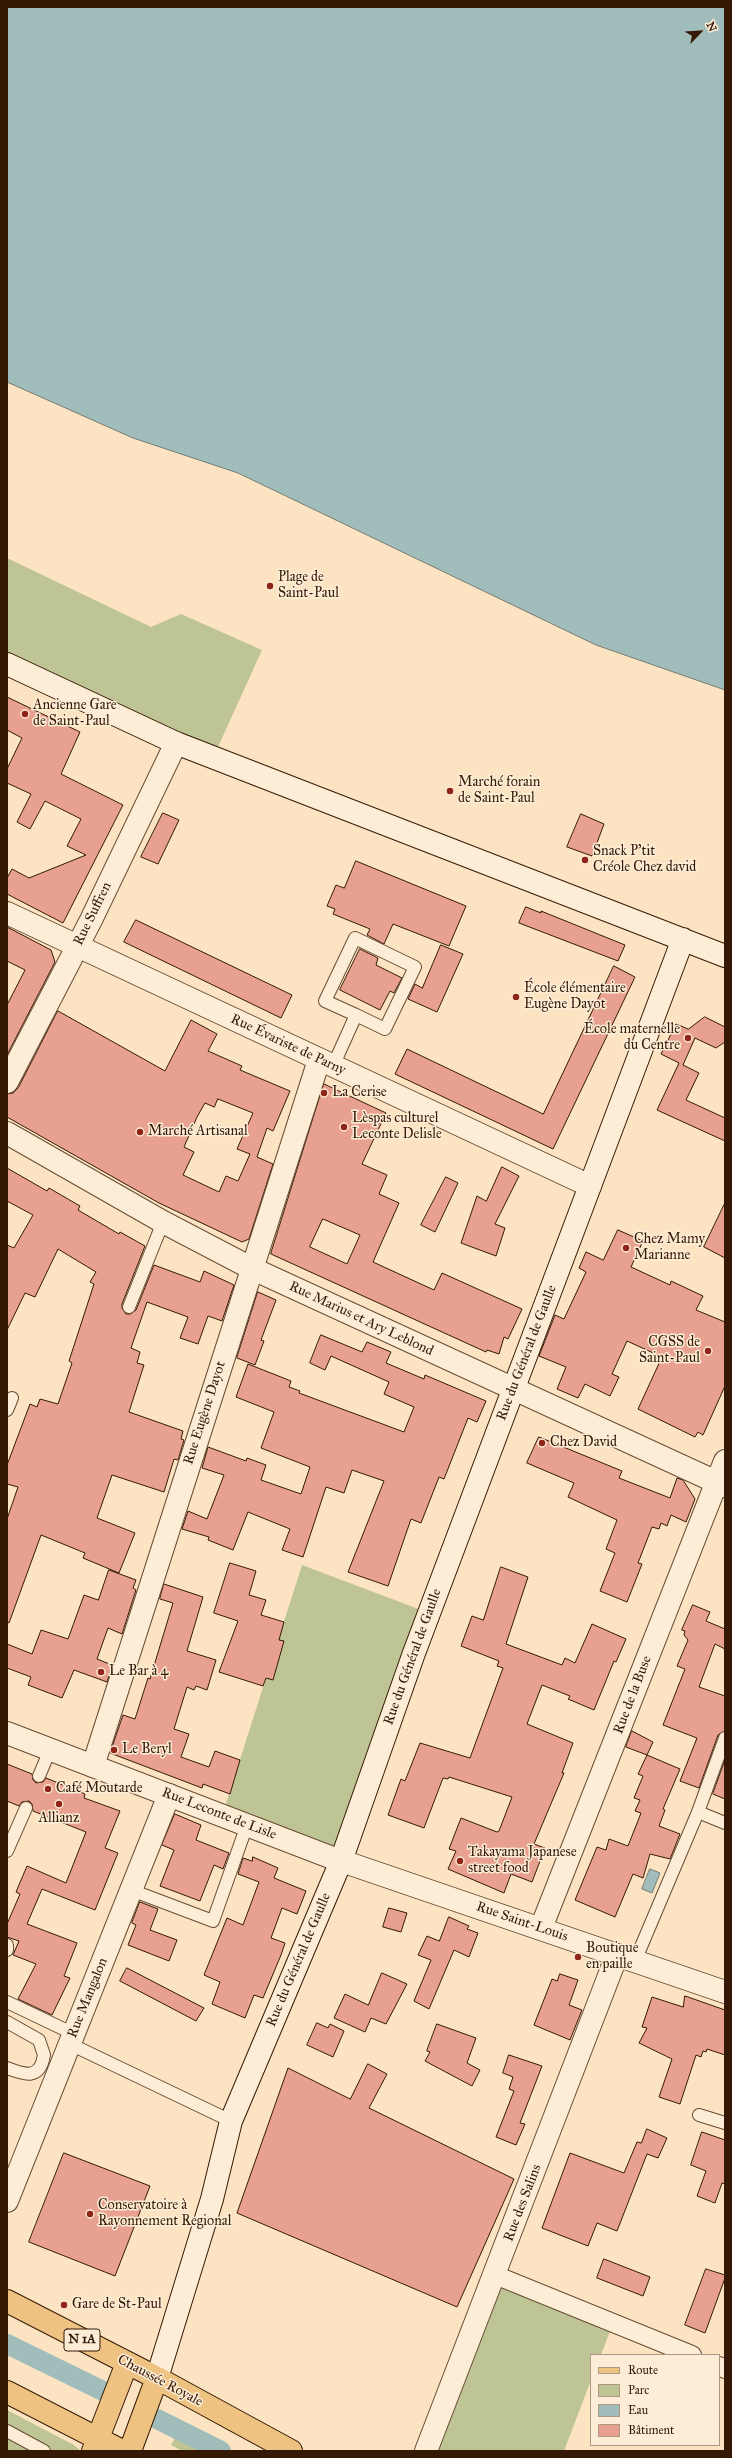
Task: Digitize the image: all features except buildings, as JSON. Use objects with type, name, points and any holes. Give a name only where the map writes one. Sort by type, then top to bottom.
[{"type":"main road","name":"Chaussée Royale","points":[[7,2301],[157,2378],[291,2451]]},
{"type":"main road","points":[[95,2445],[127,2363]]},
{"type":"main road","points":[[130,2451],[157,2378]]},
{"type":"main road","points":[[7,2392],[95,2445],[122,2451]]},
{"type":"street","points":[[7,664],[176,743],[725,956]]},
{"type":"street","name":"Rue Suffren","points":[[7,1082],[78,946],[176,743]]},
{"type":"street","name":"Rue Évariste de Parny","points":[[7,913],[590,1186]]},
{"type":"street","name":"Rue du Général de Gaulle","points":[[157,2378],[212,2199],[231,2121],[341,1861],[414,1653],[683,939]]},
{"type":"street","name":"Rue Eugène Dayot","points":[[92,1766],[251,1268],[326,1063]]},
{"type":"street","name":"Rue Marius et Ary Leblond","points":[[7,1132],[163,1222],[251,1268],[721,1484]]},
{"type":"street","name":"Rue de la Buse","points":[[541,1928],[721,1484],[725,1461]]},
{"type":"street","name":"Rue Leconte de Lisle","points":[[7,1734],[341,1861]]},
{"type":"street","name":"Rue Mangalon","points":[[7,2201],[169,1795]]},
{"type":"street","name":"Rue Saint-Louis","points":[[341,1861],[725,1992]]},
{"type":"street","name":"Rue des Salins","points":[[426,2451],[495,2275],[626,1958]]},
{"type":"street","points":[[495,2275],[690,2354]]},
{"type":"lane","points":[[355,938],[415,967],[385,1030],[356,1015],[325,1001],[355,938]]},
{"type":"lane","points":[[326,1063],[356,1015]]},
{"type":"lane","points":[[129,1307],[163,1222]]},
{"type":"lane","points":[[7,1410],[12,1398]]},
{"type":"lane","points":[[626,1958],[698,1812],[725,1738]]},
{"type":"lane","points":[[39,1776],[50,1750]]},
{"type":"lane","points":[[7,1851],[26,1808]]},
{"type":"lane","points":[[698,1812],[725,1823]]},
{"type":"lane","points":[[131,1890],[213,1921],[247,1825]]},
{"type":"lane","points":[[7,1945],[7,1950]]},
{"type":"lane","points":[[7,2002],[72,2039],[231,2121]]},
{"type":"lane","points":[[7,2022],[39,2040],[44,2055],[43,2062],[32,2074],[25,2075],[7,2068]]},
{"type":"lane","points":[[699,2115],[725,2123]]},
{"type":"lane","points":[[7,2431],[44,2451]]},
{"type":"green space","points":[[7,558],[151,627],[181,614],[262,650],[213,758],[7,664]]},
{"type":"green space","points":[[302,1565],[429,1613],[341,1861],[222,1816]]},
{"type":"green space","points":[[495,2275],[613,2323],[601,2354],[590,2354],[590,2383],[564,2451],[426,2451]]},
{"type":"green space","points":[[7,2410],[74,2445],[81,2451],[54,2451],[7,2425]]},
{"type":"green space","points":[[178,2433],[213,2451],[182,2451],[171,2445]]},
{"type":"green space","points":[[7,2439],[32,2451],[7,2451]]},
{"type":"water","points":[[7,7],[725,7],[725,690],[596,645],[238,473],[133,438],[7,382]]},
{"type":"water","points":[[650,1869],[660,1873],[652,1893],[642,1889]]},
{"type":"waterway","points":[[7,2344],[103,2391]]},
{"type":"waterway","points":[[157,2419],[221,2451]]},
{"type":"place","name":"Plage de Saint-Paul","points":[[270,586]]},
{"type":"place","name":"Ancienne Gare de Saint-Paul","points":[[25,714]]},
{"type":"place","name":"Marché forain de Saint-Paul","points":[[450,791]]},
{"type":"place","name":"Snack P'tit Créole Chez david","points":[[585,860]]},
{"type":"place","name":"École élémentaire Eugène Dayot","points":[[516,997]]},
{"type":"place","name":"École maternelle du Centre","points":[[688,1038]]},
{"type":"place","name":"La Cerise","points":[[324,1093]]},
{"type":"place","name":"Lèspas culturel Leconte Delisle","points":[[344,1127]]},
{"type":"place","name":"Marché Artisanal","points":[[140,1132]]},
{"type":"place","name":"Chez Mamy Marianne","points":[[626,1248]]},
{"type":"place","name":"CGSS de Saint-Paul","points":[[708,1351]]},
{"type":"place","name":"Chez David","points":[[542,1443]]},
{"type":"place","name":"Le Bar à 4","points":[[101,1672]]},
{"type":"place","name":"Le Beryl","points":[[114,1750]]},
{"type":"place","name":"Café Moutarde","points":[[48,1789]]},
{"type":"place","name":"Allianz","points":[[59,1804]]},
{"type":"place","name":"Takayama Japanese street food","points":[[460,1861]]},
{"type":"place","name":"Boutique en paille","points":[[578,1957]]},
{"type":"place","name":"Conservatoire à Rayonnement Regional","points":[[90,2214]]},
{"type":"place","name":"Gare de St-Paul","points":[[64,2305]]}]
